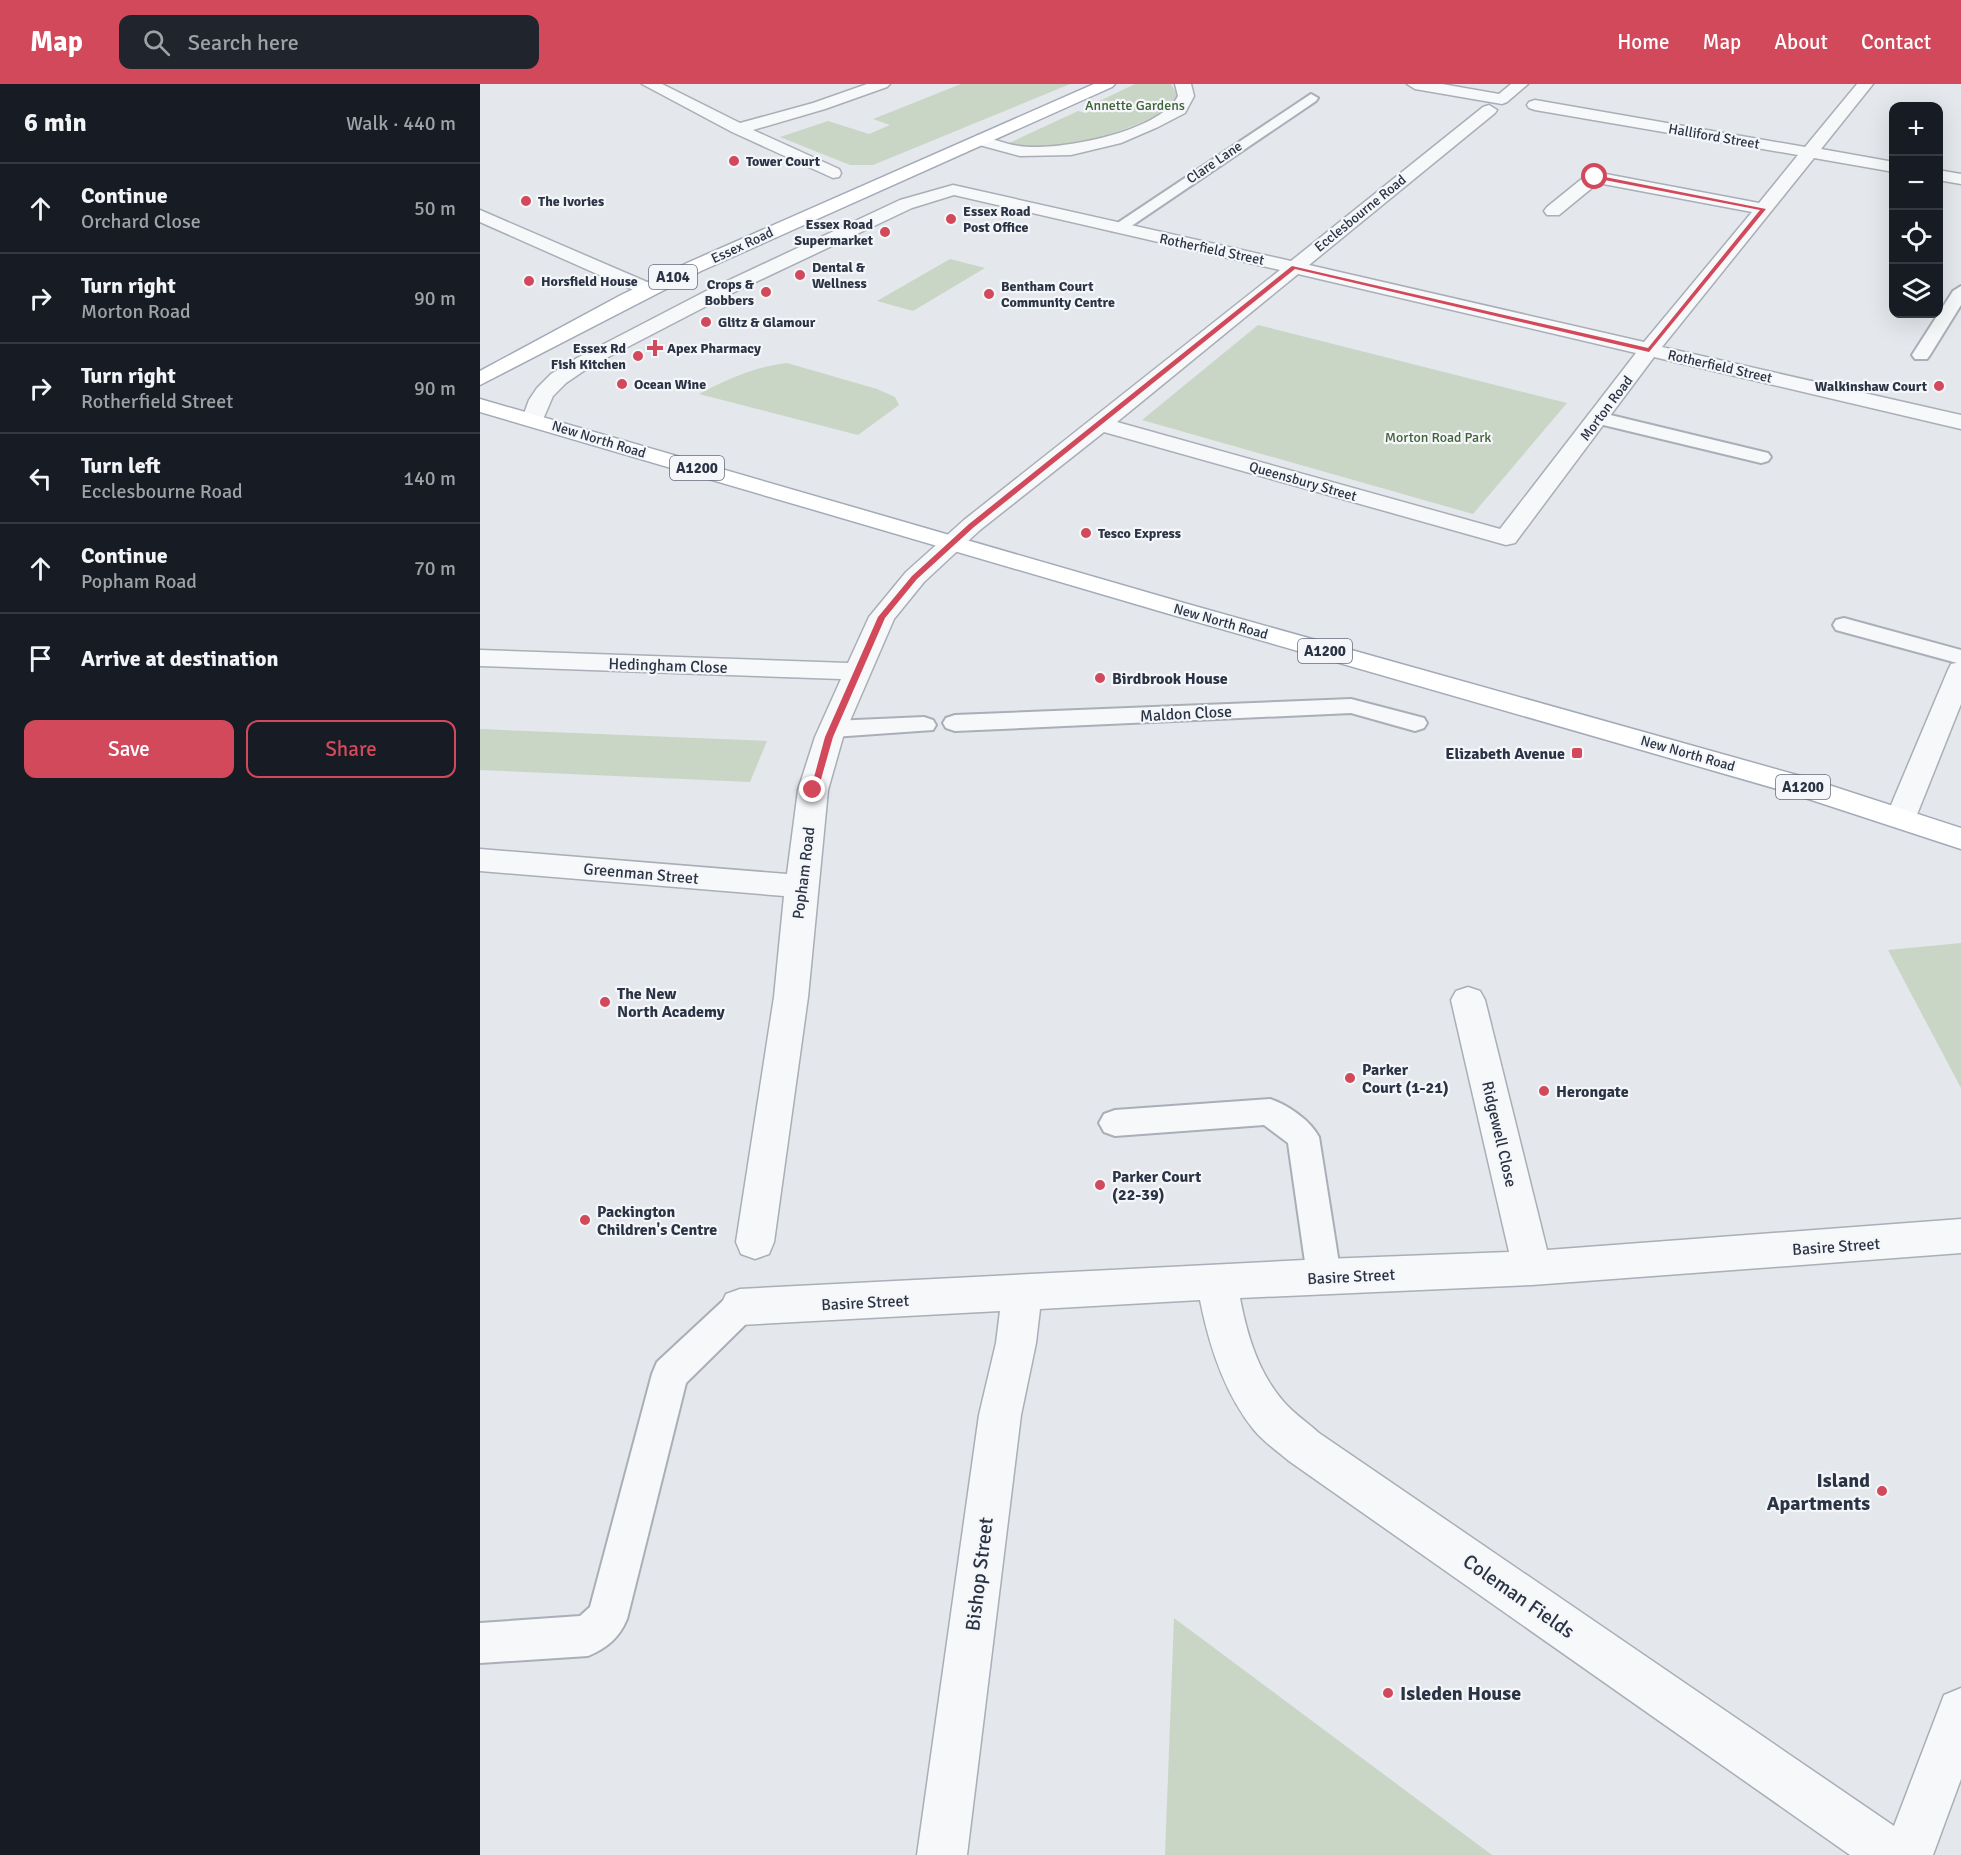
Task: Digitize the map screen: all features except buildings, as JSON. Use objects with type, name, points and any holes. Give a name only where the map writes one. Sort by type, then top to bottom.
[{"type":"main road","name":"Essex Road","points":[[480,379],[647,289],[796,220],[1107,84]]},
{"type":"main road","name":"New North Road","points":[[480,405],[951,543],[1631,737],[1901,817],[1961,838]]},
{"type":"street","points":[[650,84],[738,129],[833,173]]},
{"type":"street","points":[[738,129],[819,106],[882,84]]},
{"type":"street","points":[[978,140],[1020,151],[1071,150],[1115,140],[1179,110],[1186,96],[1183,84]]},
{"type":"street","points":[[1415,84],[1495,104]]},
{"type":"street","name":"Ecclesbourne Road","points":[[951,543],[1520,84]]},
{"type":"street","name":"Morton Road","points":[[1506,538],[1649,350],[1865,84]]},
{"type":"street","name":"Halliford Street","points":[[1535,105],[1889,166]]},
{"type":"street","points":[[1943,176],[1961,179]]},
{"type":"street","points":[[1552,211],[1595,177],[1763,209]]},
{"type":"street","name":"Rotherfield Street","points":[[954,190],[1961,422]]},
{"type":"street","name":"Essex Road","points":[[533,419],[535,406],[547,388],[584,362],[776,264],[906,204],[954,190]]},
{"type":"street","points":[[480,215],[647,289]]},
{"type":"street","name":"Queensbury Street","points":[[1100,424],[1506,538]]},
{"type":"street","name":"Popham Road","points":[[755,1242],[791,997],[813,790],[833,729],[882,617],[895,599],[951,543]]},
{"type":"street","name":"Hedingham Close","points":[[480,658],[857,671]]},
{"type":"street","points":[[1901,817],[1961,670]]},
{"type":"street","name":"Greenman Street","points":[[480,860],[801,886]]},
{"type":"street","name":"Ridgewell Close","points":[[1468,1000],[1532,1268]]},
{"type":"street","name":"Basire Street","points":[[740,1307],[1022,1294],[1324,1276],[1532,1268],[1961,1236]]},
{"type":"street","name":"Coleman Fields","points":[[1217,1283],[1225,1325],[1244,1381],[1271,1418],[1304,1447],[1855,1828],[1890,1855]]},
{"type":"street","name":"Bishop Street","points":[[942,1855],[1000,1415],[1016,1343],[1022,1294]]},
{"type":"street","points":[[1908,1855],[1961,1712]]},
{"type":"lane","name":"Clare Lane","points":[[1118,228],[1311,98]]},
{"type":"lane","points":[[1921,355],[1961,291]]},
{"type":"lane","points":[[1598,418],[1761,457]]},
{"type":"lane","points":[[1844,625],[1961,657]]},
{"type":"lane","name":"Maldon Close","points":[[955,723],[1352,706],[1415,723]]},
{"type":"lane","points":[[833,729],[924,725]]},
{"type":"lane","points":[[1115,1124],[1270,1112],[1303,1137],[1324,1276]]},
{"type":"lane","points":[[480,1643],[588,1636],[607,1619],[670,1374],[740,1307]]},
{"type":"green space","points":[[961,84],[1070,84],[873,165],[850,165],[780,137],[828,121],[869,134],[890,125],[873,119]]},
{"type":"green space","name":"Annette Gardens","points":[[1135,84],[1171,84],[1177,94],[1172,109],[1112,134],[1071,145],[1028,147],[1007,144],[1078,111],[1085,113],[1099,108],[1091,105]]},
{"type":"green space","points":[[950,259],[985,268],[913,311],[877,301]]},
{"type":"green space","name":"Morton Road Park","points":[[1258,325],[1567,403],[1473,514],[1142,420]]},
{"type":"green space","points":[[787,363],[877,389],[895,397],[899,405],[858,435],[699,394],[742,374],[763,367]]},
{"type":"green space","points":[[480,729],[767,741],[750,782],[480,770]]},
{"type":"green space","points":[[1961,943],[1961,1088],[1888,950]]},
{"type":"green space","points":[[1174,1618],[1492,1855],[1165,1855]]},
{"type":"place","name":"Tower Court","points":[[734,161]]},
{"type":"place","name":"The Ivories","points":[[526,201]]},
{"type":"place","name":"Essex Road Post Office","points":[[951,219]]},
{"type":"place","name":"Essex Road Supermarket","points":[[885,232]]},
{"type":"place","name":"Dental & Wellness","points":[[800,275]]},
{"type":"place","name":"Horsfield House","points":[[529,281]]},
{"type":"place","name":"Crops & Bobbers","points":[[766,292]]},
{"type":"place","name":"Bentham Court Community Centre","points":[[989,294]]},
{"type":"place","name":"Glitz & Glamour","points":[[706,322]]},
{"type":"place","name":"Apex Pharmacy","points":[[655,348]]},
{"type":"place","name":"Essex Rd Fish Kitchen","points":[[638,356]]},
{"type":"place","name":"Ocean Wine","points":[[622,384]]},
{"type":"place","name":"Walkinshaw Court","points":[[1939,386]]},
{"type":"place","name":"Tesco Express","points":[[1086,533]]},
{"type":"place","name":"Birdbrook House","points":[[1100,678]]},
{"type":"place","name":"Elizabeth Avenue","points":[[1577,753]]},
{"type":"place","name":"The New North Academy","points":[[605,1002]]},
{"type":"place","name":"Parker Court (1-21)","points":[[1350,1078]]},
{"type":"place","name":"Herongate","points":[[1544,1091]]},
{"type":"place","name":"Parker Court (22-39)","points":[[1100,1185]]},
{"type":"place","name":"Packington Children's Centre","points":[[585,1220]]},
{"type":"place","name":"Island Apartments","points":[[1882,1491]]},
{"type":"place","name":"Isleden House","points":[[1388,1693]]},
{"type":"route","points":[[813,790],[829,737],[882,617],[915,577],[972,525],[1294,267],[1649,350],[1763,209],[1595,177]]}]
